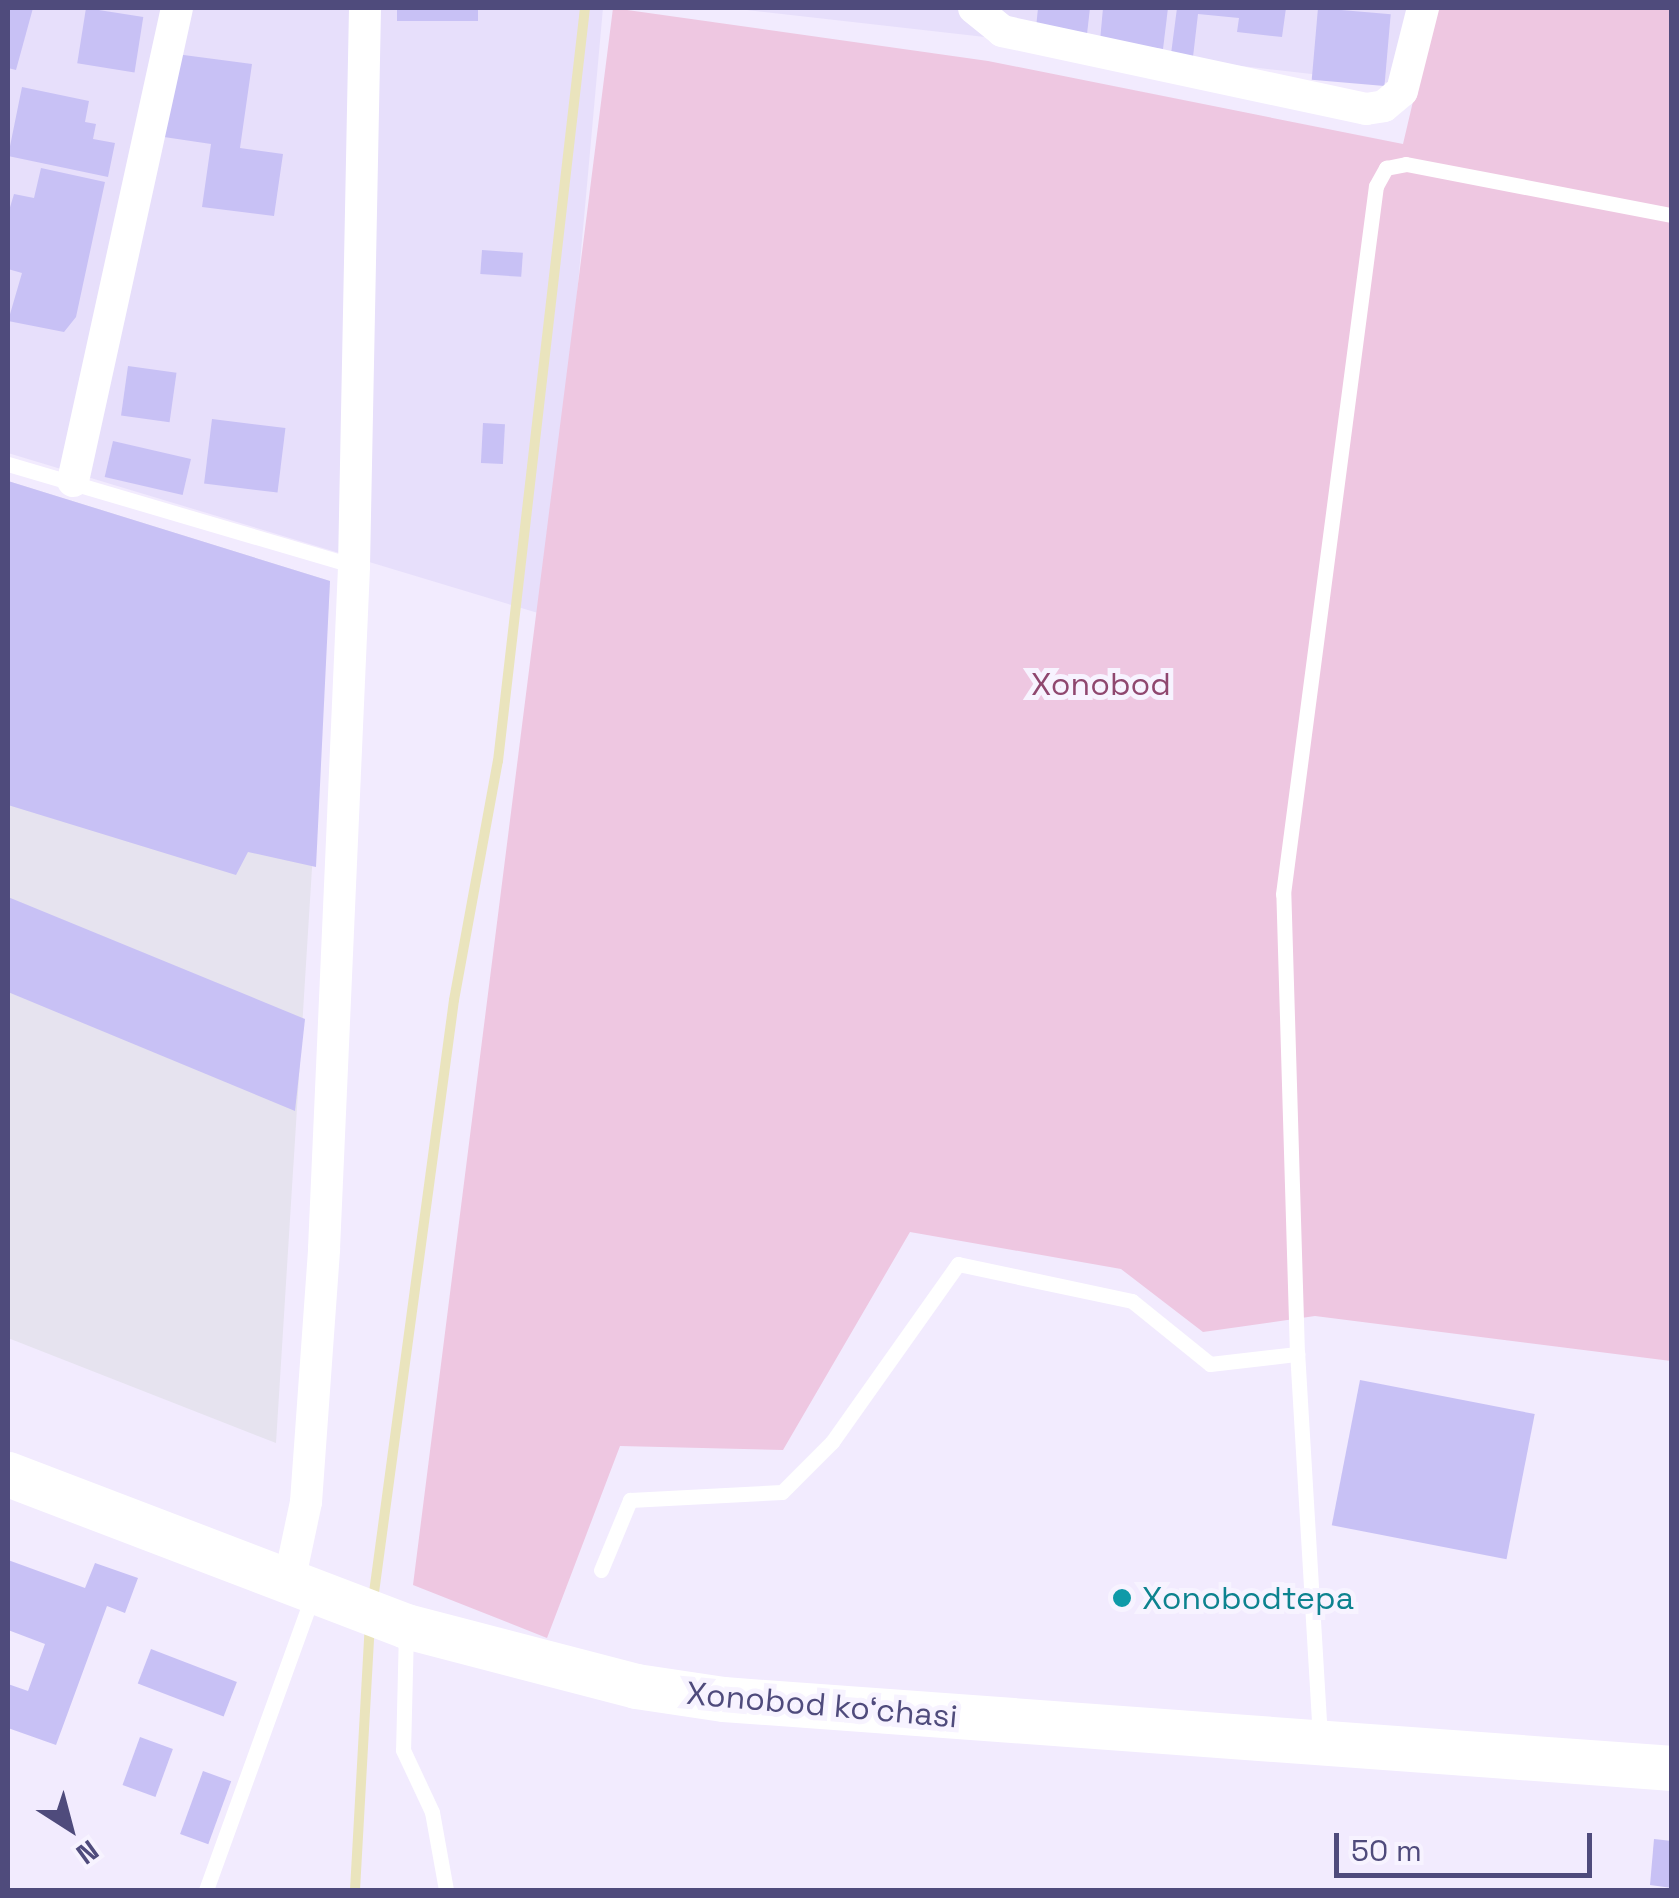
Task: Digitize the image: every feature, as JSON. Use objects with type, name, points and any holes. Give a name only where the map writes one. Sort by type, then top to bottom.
[{"type":"main road","name":"Xonobod koʻchasi","points":[[8,1474],[383,1617],[575,1674],[679,1693],[1672,1768]]},
{"type":"street","points":[[72,481],[177,8]]},
{"type":"street","points":[[302,1587],[354,566],[364,8]]},
{"type":"street","points":[[974,8],[1002,31],[1366,109],[1384,106],[1402,91],[1423,8]]},
{"type":"lane","points":[[1320,1742],[1297,1354],[1283,894],[1376,186],[1386,168],[1406,164],[1672,215]]},
{"type":"lane","points":[[8,464],[354,566]]},
{"type":"lane","points":[[601,1570],[630,1500],[782,1492],[832,1442],[958,1264],[1132,1302],[1210,1364],[1297,1354]]},
{"type":"lane","points":[[206,1890],[302,1587]]},
{"type":"lane","points":[[383,1617],[403,1750],[432,1812],[446,1890]]},
{"type":"shaded area","points":[[8,8],[603,8],[548,616],[8,453]]},
{"type":"shaded area","points":[[729,8],[1429,8],[1408,85]]},
{"type":"shaded area","points":[[8,481],[330,581],[276,1443],[8,1338]]},
{"type":"green space","name":"Xonobod","points":[[613,8],[988,61],[1403,144],[1435,8],[1671,8],[1671,1361],[1315,1316],[1203,1332],[1121,1269],[910,1232],[783,1450],[620,1446],[547,1638],[413,1585]]},
{"type":"building","points":[[8,8],[33,8],[16,70],[8,68]]},
{"type":"building","points":[[86,8],[143,17],[135,72],[77,63]]},
{"type":"building","points":[[397,8],[478,8],[478,21],[397,21]]},
{"type":"building","points":[[1038,8],[1090,8],[1087,34],[1036,28]]},
{"type":"building","points":[[1103,8],[1168,8],[1163,49],[1100,41]]},
{"type":"building","points":[[1177,8],[1286,8],[1282,37],[1237,32],[1239,18],[1198,14],[1193,57],[1171,54]]},
{"type":"building","points":[[1318,8],[1391,14],[1384,86],[1312,80]]},
{"type":"building","points":[[176,54],[252,64],[240,148],[283,154],[274,216],[202,207],[211,144],[164,137]]},
{"type":"building","points":[[22,87],[89,101],[85,122],[96,124],[93,139],[115,143],[108,177],[8,156]]},
{"type":"building","points":[[41,168],[105,182],[76,317],[64,332],[8,321],[22,273],[8,269],[8,214],[14,194],[34,198]]},
{"type":"building","points":[[482,250],[523,253],[521,277],[480,274]]},
{"type":"building","points":[[128,366],[177,373],[170,422],[121,416]]},
{"type":"building","points":[[212,419],[285,428],[278,493],[204,484]]},
{"type":"building","points":[[483,423],[505,424],[503,464],[481,463]]},
{"type":"building","points":[[113,441],[191,459],[183,495],[105,477]]},
{"type":"building","points":[[8,481],[330,581],[316,867],[248,852],[236,875],[8,805]]},
{"type":"building","points":[[8,897],[305,1019],[295,1111],[8,992]]},
{"type":"building","points":[[1360,1380],[1535,1414],[1506,1559],[1332,1525]]},
{"type":"building","points":[[8,1560],[85,1588],[95,1563],[138,1578],[125,1613],[107,1606],[56,1745],[8,1728],[8,1684],[28,1691],[45,1644],[8,1630]]},
{"type":"building","points":[[151,1649],[237,1682],[224,1717],[138,1684]]},
{"type":"building","points":[[140,1737],[173,1749],[155,1797],[123,1785]]},
{"type":"building","points":[[203,1771],[231,1781],[208,1844],[180,1834]]},
{"type":"building","points":[[1654,1839],[1672,1841],[1672,1888],[1650,1885]]},
{"type":"waterway","points":[[373,1600],[454,1000],[498,761],[585,8]]},
{"type":"waterway","points":[[355,1890],[370,1622]]},
{"type":"place","name":"Xonobodtepa","points":[[1122,1598]]}]
